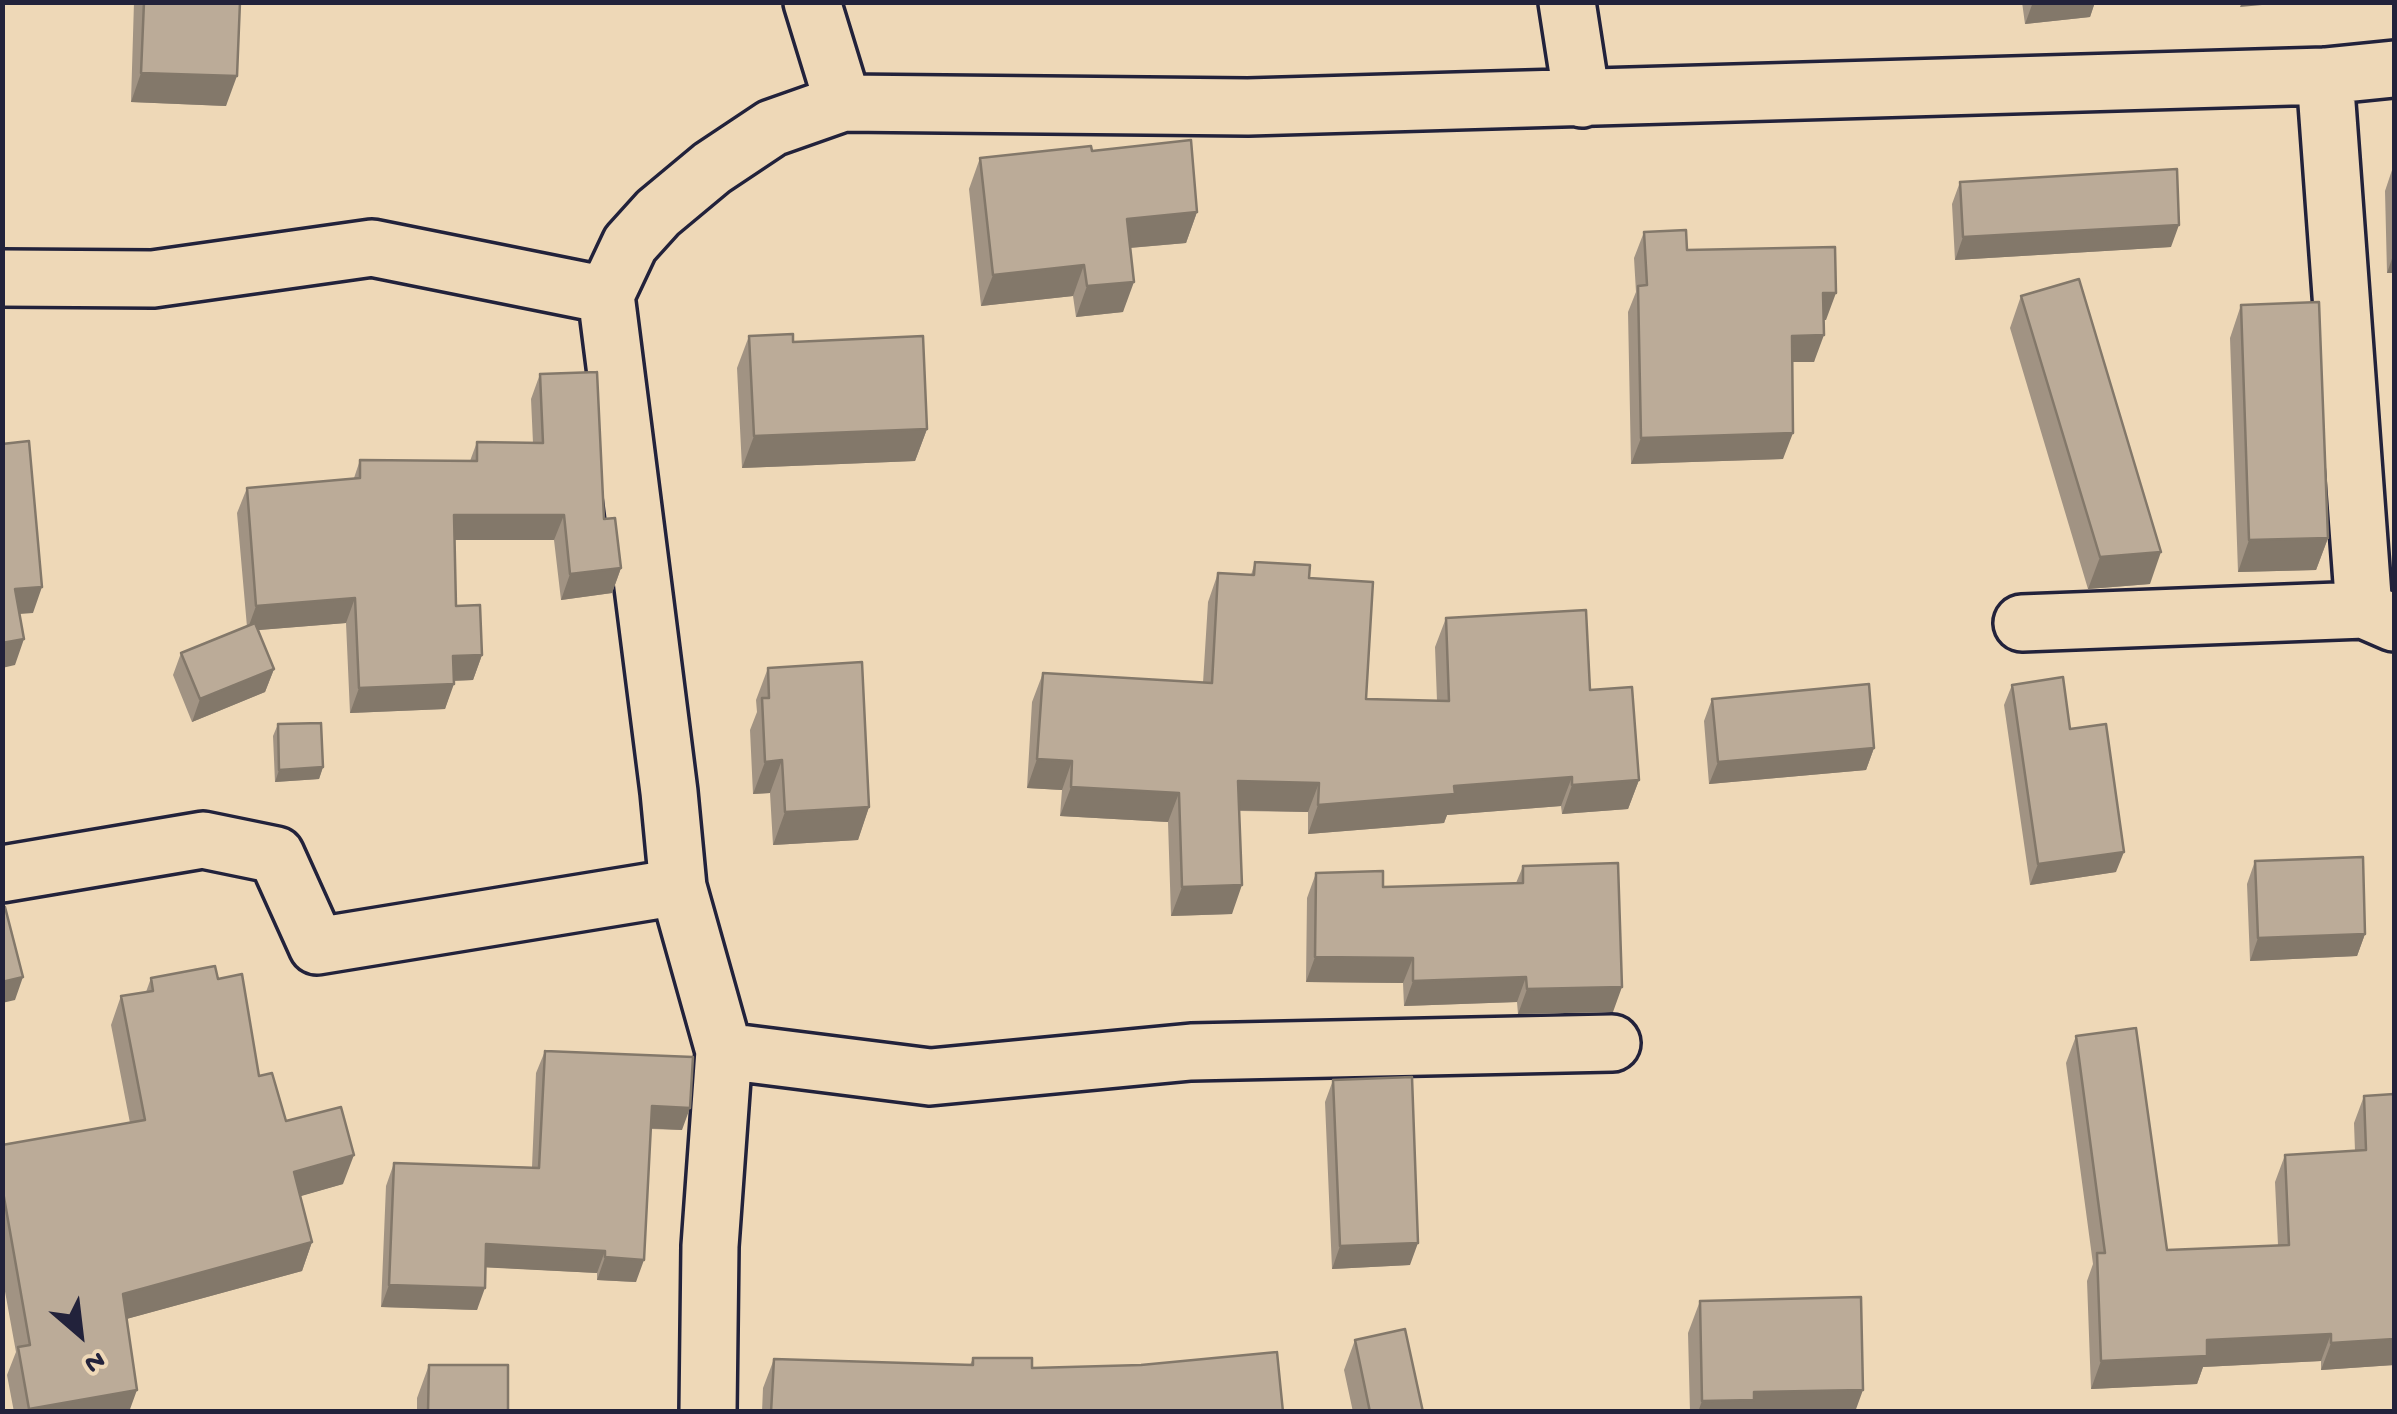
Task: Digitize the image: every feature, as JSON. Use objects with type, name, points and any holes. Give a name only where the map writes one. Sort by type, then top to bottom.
[{"type":"street","points":[[812,2],[842,104]]},
{"type":"street","points":[[1567,2],[1582,99]]},
{"type":"street","points":[[708,1412],[710,1246],[724,1052],[678,888],[606,295],[630,244],[658,213],[712,168],[772,128],[842,104],[1248,107],[2325,76],[2394,68]]},
{"type":"street","points":[[2022,623],[2379,617],[2325,76]]},
{"type":"street","points":[[2,278],[153,279],[372,248],[606,295]]},
{"type":"street","points":[[2,874],[203,840],[276,855],[317,946],[678,888]]},
{"type":"street","points":[[724,1052],[930,1078],[1191,1052],[1612,1043]]},
{"type":"building","points":[[144,2],[240,2],[237,76],[141,73]]},
{"type":"building","points":[[1191,140],[1197,212],[1127,219],[1134,282],[1087,286],[1084,265],[993,275],[980,158]]},
{"type":"building","points":[[2177,169],[2179,225],[1963,237],[1960,182]]},
{"type":"building","points":[[1686,230],[1687,250],[1835,247],[1836,293],[1823,293],[1824,335],[1792,336],[1793,433],[1641,438],[1638,286],[1647,285],[1644,232]]},
{"type":"building","points":[[2079,279],[2161,552],[2100,557],[2021,296]]},
{"type":"building","points":[[2319,302],[2328,538],[2249,540],[2241,305]]},
{"type":"building","points":[[793,334],[793,342],[923,336],[927,429],[754,436],[749,336]]},
{"type":"building","points":[[597,372],[604,519],[615,518],[621,568],[570,574],[564,515],[454,515],[456,606],[480,605],[482,655],[453,656],[454,684],[359,688],[355,598],[256,606],[247,488],[360,478],[360,460],[477,461],[477,442],[543,443],[540,374]]},
{"type":"building","points":[[29,441],[42,587],[15,589],[24,639],[2,643],[2,444]]},
{"type":"building","points":[[1255,562],[1310,565],[1309,578],[1373,582],[1366,699],[1449,701],[1446,618],[1586,610],[1590,690],[1632,687],[1639,780],[1572,785],[1572,777],[1454,786],[1455,794],[1318,805],[1319,783],[1238,781],[1242,885],[1182,887],[1179,793],[1071,787],[1072,761],[1037,759],[1043,673],[1212,683],[1218,573],[1254,575]]},
{"type":"building","points":[[255,623],[274,669],[200,699],[181,653]]},
{"type":"building","points":[[862,662],[869,807],[785,812],[782,760],[765,762],[762,698],[769,698],[768,668]]},
{"type":"building","points":[[2063,677],[2070,729],[2106,724],[2124,852],[2038,864],[2012,685]]},
{"type":"building","points":[[1869,684],[1874,748],[1718,762],[1712,699]]},
{"type":"building","points":[[321,723],[323,767],[279,770],[278,724]]},
{"type":"building","points":[[2363,857],[2365,934],[2258,938],[2255,861]]},
{"type":"building","points":[[1618,863],[1622,987],[1527,989],[1526,977],[1413,981],[1413,958],[1315,957],[1316,873],[1383,871],[1383,887],[1523,883],[1523,866]]},
{"type":"building","points":[[5,907],[23,977],[2,982],[2,908]]},
{"type":"building","points":[[215,966],[218,979],[242,974],[259,1076],[272,1073],[286,1121],[341,1107],[354,1155],[294,1172],[312,1242],[123,1294],[137,1390],[29,1409],[18,1347],[30,1345],[2,1186],[2,1145],[145,1120],[121,996],[153,991],[151,978]]},
{"type":"building","points":[[2136,1028],[2167,1250],[2289,1245],[2285,1155],[2366,1150],[2364,1096],[2394,1094],[2394,1339],[2331,1343],[2331,1334],[2207,1340],[2207,1356],[2101,1361],[2097,1253],[2105,1253],[2076,1036]]},
{"type":"building","points":[[545,1051],[693,1057],[690,1108],[652,1106],[644,1260],[605,1257],[605,1251],[486,1244],[485,1288],[389,1285],[394,1163],[539,1168]]},
{"type":"building","points":[[1412,1077],[1418,1243],[1340,1246],[1333,1080]]},
{"type":"building","points":[[1861,1297],[1863,1390],[1754,1392],[1754,1400],[1702,1401],[1700,1301]]},
{"type":"building","points":[[1405,1329],[1423,1412],[1370,1412],[1355,1340]]},
{"type":"building","points":[[1277,1352],[1283,1412],[771,1412],[774,1359],[973,1365],[973,1358],[1032,1358],[1032,1368],[1141,1365]]},
{"type":"building","points":[[429,1365],[508,1365],[508,1412],[428,1412]]}]
